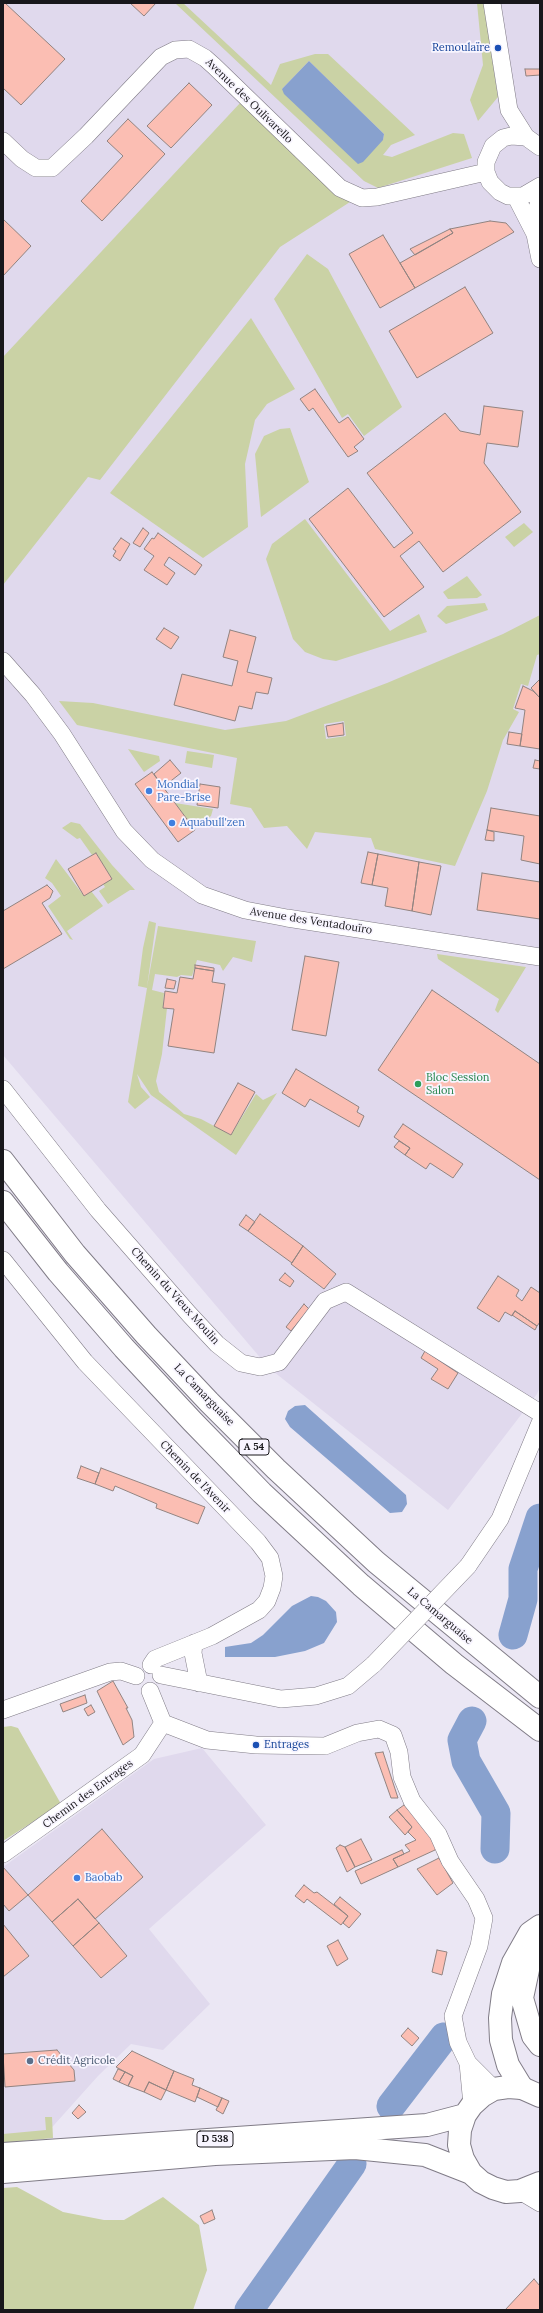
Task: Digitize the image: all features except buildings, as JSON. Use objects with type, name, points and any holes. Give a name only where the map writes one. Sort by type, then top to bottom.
[{"type":"main road","name":"La Camarguaise","points":[[3,1161],[80,1259],[146,1335],[226,1419],[376,1562],[540,1697]]},
{"type":"main road","name":"A 54","points":[[3,1202],[58,1272],[124,1348],[192,1422],[262,1493],[361,1585],[454,1664],[540,1730]]},
{"type":"main road","points":[[531,2092],[508,2065],[501,2040],[500,2018],[503,1994],[513,1963],[530,1933],[540,1926]]},
{"type":"main road","points":[[540,1946],[529,1965],[522,1998],[533,2036],[540,2045]]},
{"type":"main road","points":[[531,2092],[508,2087],[494,2089],[482,2096],[468,2110],[460,2130],[459,2145],[463,2160],[471,2173],[481,2182],[493,2188],[506,2192],[520,2191],[540,2183]]},
{"type":"main road","name":"D 538","points":[[3,2154],[427,2125],[468,2110]]},
{"type":"main road","name":"D 538","points":[[3,2172],[215,2154],[355,2148],[425,2155],[471,2173]]},
{"type":"street","points":[[492,3],[510,110],[526,137],[540,147]]},
{"type":"street","name":"Avenue des Oulivarello","points":[[3,141],[22,159],[36,168],[52,168],[86,136],[161,57],[175,50],[189,50],[205,58],[214,66],[340,188],[362,198],[377,197],[486,172]]},
{"type":"street","points":[[504,138],[510,110]]},
{"type":"street","points":[[526,137],[511,136],[504,138],[493,146],[488,154],[486,172],[493,187],[508,196],[516,197],[529,194],[540,186]]},
{"type":"street","points":[[535,234],[540,186]]},
{"type":"street","points":[[516,197],[535,234],[540,259]]},
{"type":"street","name":"Avenue des Ventadouïro","points":[[3,661],[33,695],[62,734],[124,831],[152,860],[202,895],[245,910],[287,918],[540,957]]},
{"type":"street","name":"Chemin du Vieux Moulin","points":[[3,1089],[103,1216],[217,1344],[241,1363],[260,1367],[278,1362],[325,1301],[346,1292],[540,1413]]},
{"type":"street","name":"Chemin de l'Avenir","points":[[3,1260],[85,1362],[258,1542],[270,1558],[274,1576],[272,1588],[267,1601],[259,1610],[194,1643],[156,1659],[156,1670]]},
{"type":"street","points":[[494,2089],[468,2063],[458,2042],[453,2016],[479,1946],[484,1918],[476,1899],[450,1861],[438,1834],[412,1801],[402,1777],[399,1752],[392,1735],[378,1729],[357,1733],[325,1746],[256,1745],[207,1740],[163,1723],[150,1691],[139,1687],[136,1676],[140,1669],[156,1670],[199,1683],[281,1699],[316,1696],[348,1686],[374,1664],[468,1566],[500,1519],[540,1423]]},
{"type":"street","points":[[194,1643],[192,1653],[199,1683]]},
{"type":"street","points":[[150,1691],[159,1686],[156,1670]]},
{"type":"street","points":[[3,1710],[110,1672],[121,1671],[136,1676]]},
{"type":"street","name":"Chemin des Entrages","points":[[3,1854],[142,1755],[163,1723]]},
{"type":"street","points":[[468,2063],[468,2110]]},
{"type":"street","points":[[520,2191],[540,2203]]},
{"type":"shaded area","points":[[3,3],[540,3],[540,1387],[537,1394],[448,1510],[269,1368],[3,1055]]},
{"type":"shaded area","points":[[202,1748],[266,1825],[149,1929],[210,2004],[163,2050],[131,2044],[98,2076],[46,2134],[3,2138],[3,1867],[154,1759]]},
{"type":"green space","points":[[175,3],[183,3],[271,85],[280,64],[315,54],[328,54],[415,135],[391,145],[383,155],[392,157],[453,133],[464,134],[472,158],[378,188],[364,181]],"holes":[[[309,61],[384,134],[383,140],[282,89]]]},
{"type":"green space","points":[[477,3],[484,3],[498,97],[478,121],[470,100],[483,65]]},
{"type":"green space","points":[[241,102],[336,193],[350,202],[280,247],[100,480],[88,477],[3,585],[3,357]]},
{"type":"green space","points":[[307,254],[328,269],[402,407],[364,436],[348,414],[342,418],[274,299]]},
{"type":"green space","points":[[251,318],[295,389],[267,404],[255,420],[245,464],[248,527],[203,558],[110,493]]},
{"type":"green space","points":[[290,428],[309,482],[261,517],[255,454],[264,436],[280,429]]},
{"type":"green space","points":[[305,519],[390,631],[419,614],[427,632],[336,661],[323,659],[305,652],[293,639],[266,559],[272,544]]},
{"type":"green space","points":[[524,523],[533,532],[514,547],[505,537]]},
{"type":"green space","points":[[467,576],[482,595],[477,598],[448,599],[443,592]]},
{"type":"green space","points":[[485,603],[488,610],[446,624],[437,616],[447,606]]},
{"type":"green space","points":[[540,615],[540,654],[537,655],[528,686],[521,684],[513,709],[519,712],[503,740],[487,791],[455,866],[375,849],[371,838],[315,832],[307,849],[287,826],[264,828],[251,808],[230,804],[237,758],[77,725],[59,701],[93,703],[225,730],[286,721],[387,683],[503,634]],"holes":[[[344,721],[346,736],[326,739],[324,724]]]},
{"type":"green space","points":[[128,749],[159,756],[160,761],[144,772]]},
{"type":"green space","points":[[187,751],[214,755],[212,768],[185,763]]},
{"type":"green space","points":[[175,803],[213,809],[211,816],[194,828]]},
{"type":"green space","points":[[71,822],[80,824],[112,865],[135,890],[130,890],[108,904],[99,891],[105,887],[103,884],[112,879],[96,853],[92,855],[80,838],[77,839],[62,828]]},
{"type":"green space","points":[[56,859],[84,896],[91,891],[103,906],[67,931],[73,940],[70,939],[48,906],[61,896],[52,883],[45,878]]},
{"type":"green space","points":[[149,921],[156,923],[147,987],[158,926],[256,941],[252,962],[233,957],[223,971],[220,965],[197,960],[192,976],[181,975],[177,977],[155,974],[152,990],[164,993],[163,1007],[167,1008],[162,1054],[156,1081],[159,1092],[184,1114],[201,1119],[231,1135],[256,1094],[263,1100],[277,1093],[236,1155],[151,1095],[137,1074],[141,1087],[150,1097],[135,1109],[128,1102],[147,988],[138,986],[143,948]]},
{"type":"green space","points":[[437,954],[526,967],[498,1013],[495,1010],[499,999],[438,959]]},
{"type":"green space","points":[[11,1726],[18,1728],[61,1804],[3,1841],[3,1727]]},
{"type":"green space","points":[[45,2117],[52,2117],[53,2138],[3,2143],[3,2134],[46,2130]]},
{"type":"green space","points":[[17,2187],[63,2212],[104,2220],[124,2220],[163,2197],[199,2225],[207,2270],[193,2310],[3,2310],[3,2188]]},
{"type":"water","points":[[309,61],[384,134],[383,140],[363,162],[358,164],[284,94],[282,89]]},
{"type":"water","points":[[305,1405],[406,1495],[407,1504],[402,1512],[390,1513],[290,1427],[285,1419],[288,1411],[295,1406]]},
{"type":"water","points":[[311,1596],[318,1597],[326,1601],[336,1612],[337,1622],[324,1643],[305,1651],[275,1657],[225,1657],[225,1647],[251,1643],[263,1635],[292,1606]]},
{"type":"waterway","points":[[513,1635],[523,1599],[523,1569],[540,1518]]},
{"type":"waterway","points":[[472,1721],[462,1740],[466,1761],[496,1813],[495,1849]]},
{"type":"waterway","points":[[391,2106],[444,2037]]},
{"type":"waterway","points":[[249,2310],[352,2164]]},
{"type":"place","name":"Remoulaïre","points":[[498,48]]},
{"type":"place","name":"Mondial Pare-Brise","points":[[149,791]]},
{"type":"place","name":"Aquabull'zen","points":[[172,823]]},
{"type":"place","name":"Bloc Session Salon","points":[[418,1084]]},
{"type":"place","name":"Entrages","points":[[256,1745]]},
{"type":"place","name":"Baobab","points":[[77,1878]]},
{"type":"place","name":"Crédit Agricole","points":[[30,2061]]}]
